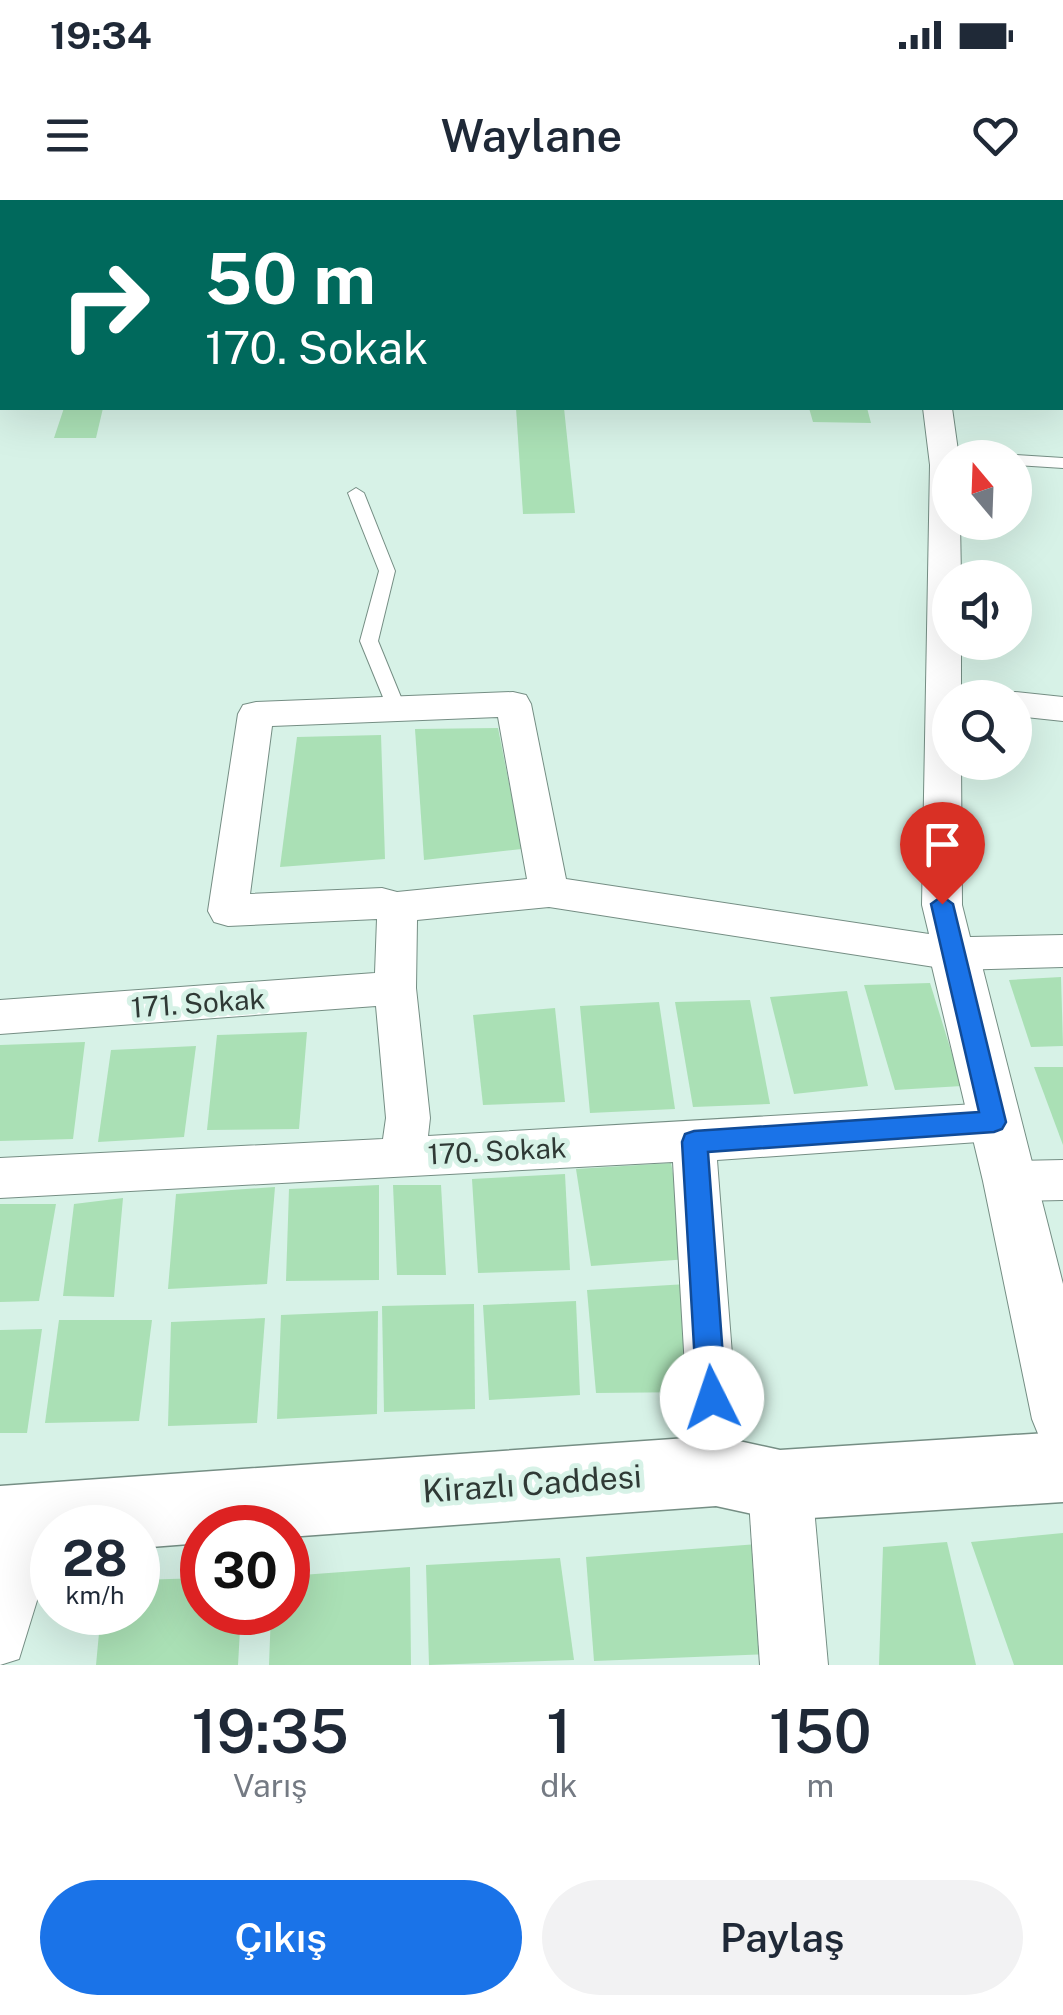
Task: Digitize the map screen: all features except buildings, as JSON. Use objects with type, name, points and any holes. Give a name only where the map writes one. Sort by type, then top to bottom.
[{"type":"main road","name":"Kirazlı Caddesi","points":[[17,1522],[748,1478],[1063,1467]]},
{"type":"street","points":[[939,410],[950,440]]},
{"type":"street","points":[[948,680],[954,540]]},
{"type":"street","points":[[549,892],[514,704],[256,714],[228,911],[382,903],[396,908],[549,892],[954,954],[1063,951]]},
{"type":"street","points":[[1032,706],[1063,709]]},
{"type":"street","points":[[945,780],[942,904],[994,1122],[1037,1181],[1063,1419]]},
{"type":"street","points":[[396,908],[395,988],[408,1118],[404,1155]]},
{"type":"street","name":"171. Sokak","points":[[0,1018],[395,988]]},
{"type":"street","name":"170. Sokak","points":[[0,1178],[694,1142],[994,1122]]},
{"type":"street","points":[[694,1142],[748,1478],[794,1665]]},
{"type":"street","points":[[0,1640],[17,1522]]},
{"type":"lane","points":[[1032,461],[1063,463]]},
{"type":"lane","points":[[356,493],[388,571],[369,641],[396,707]]},
{"type":"route","points":[[712,1398],[694,1142],[994,1122],[942,904]]}]
